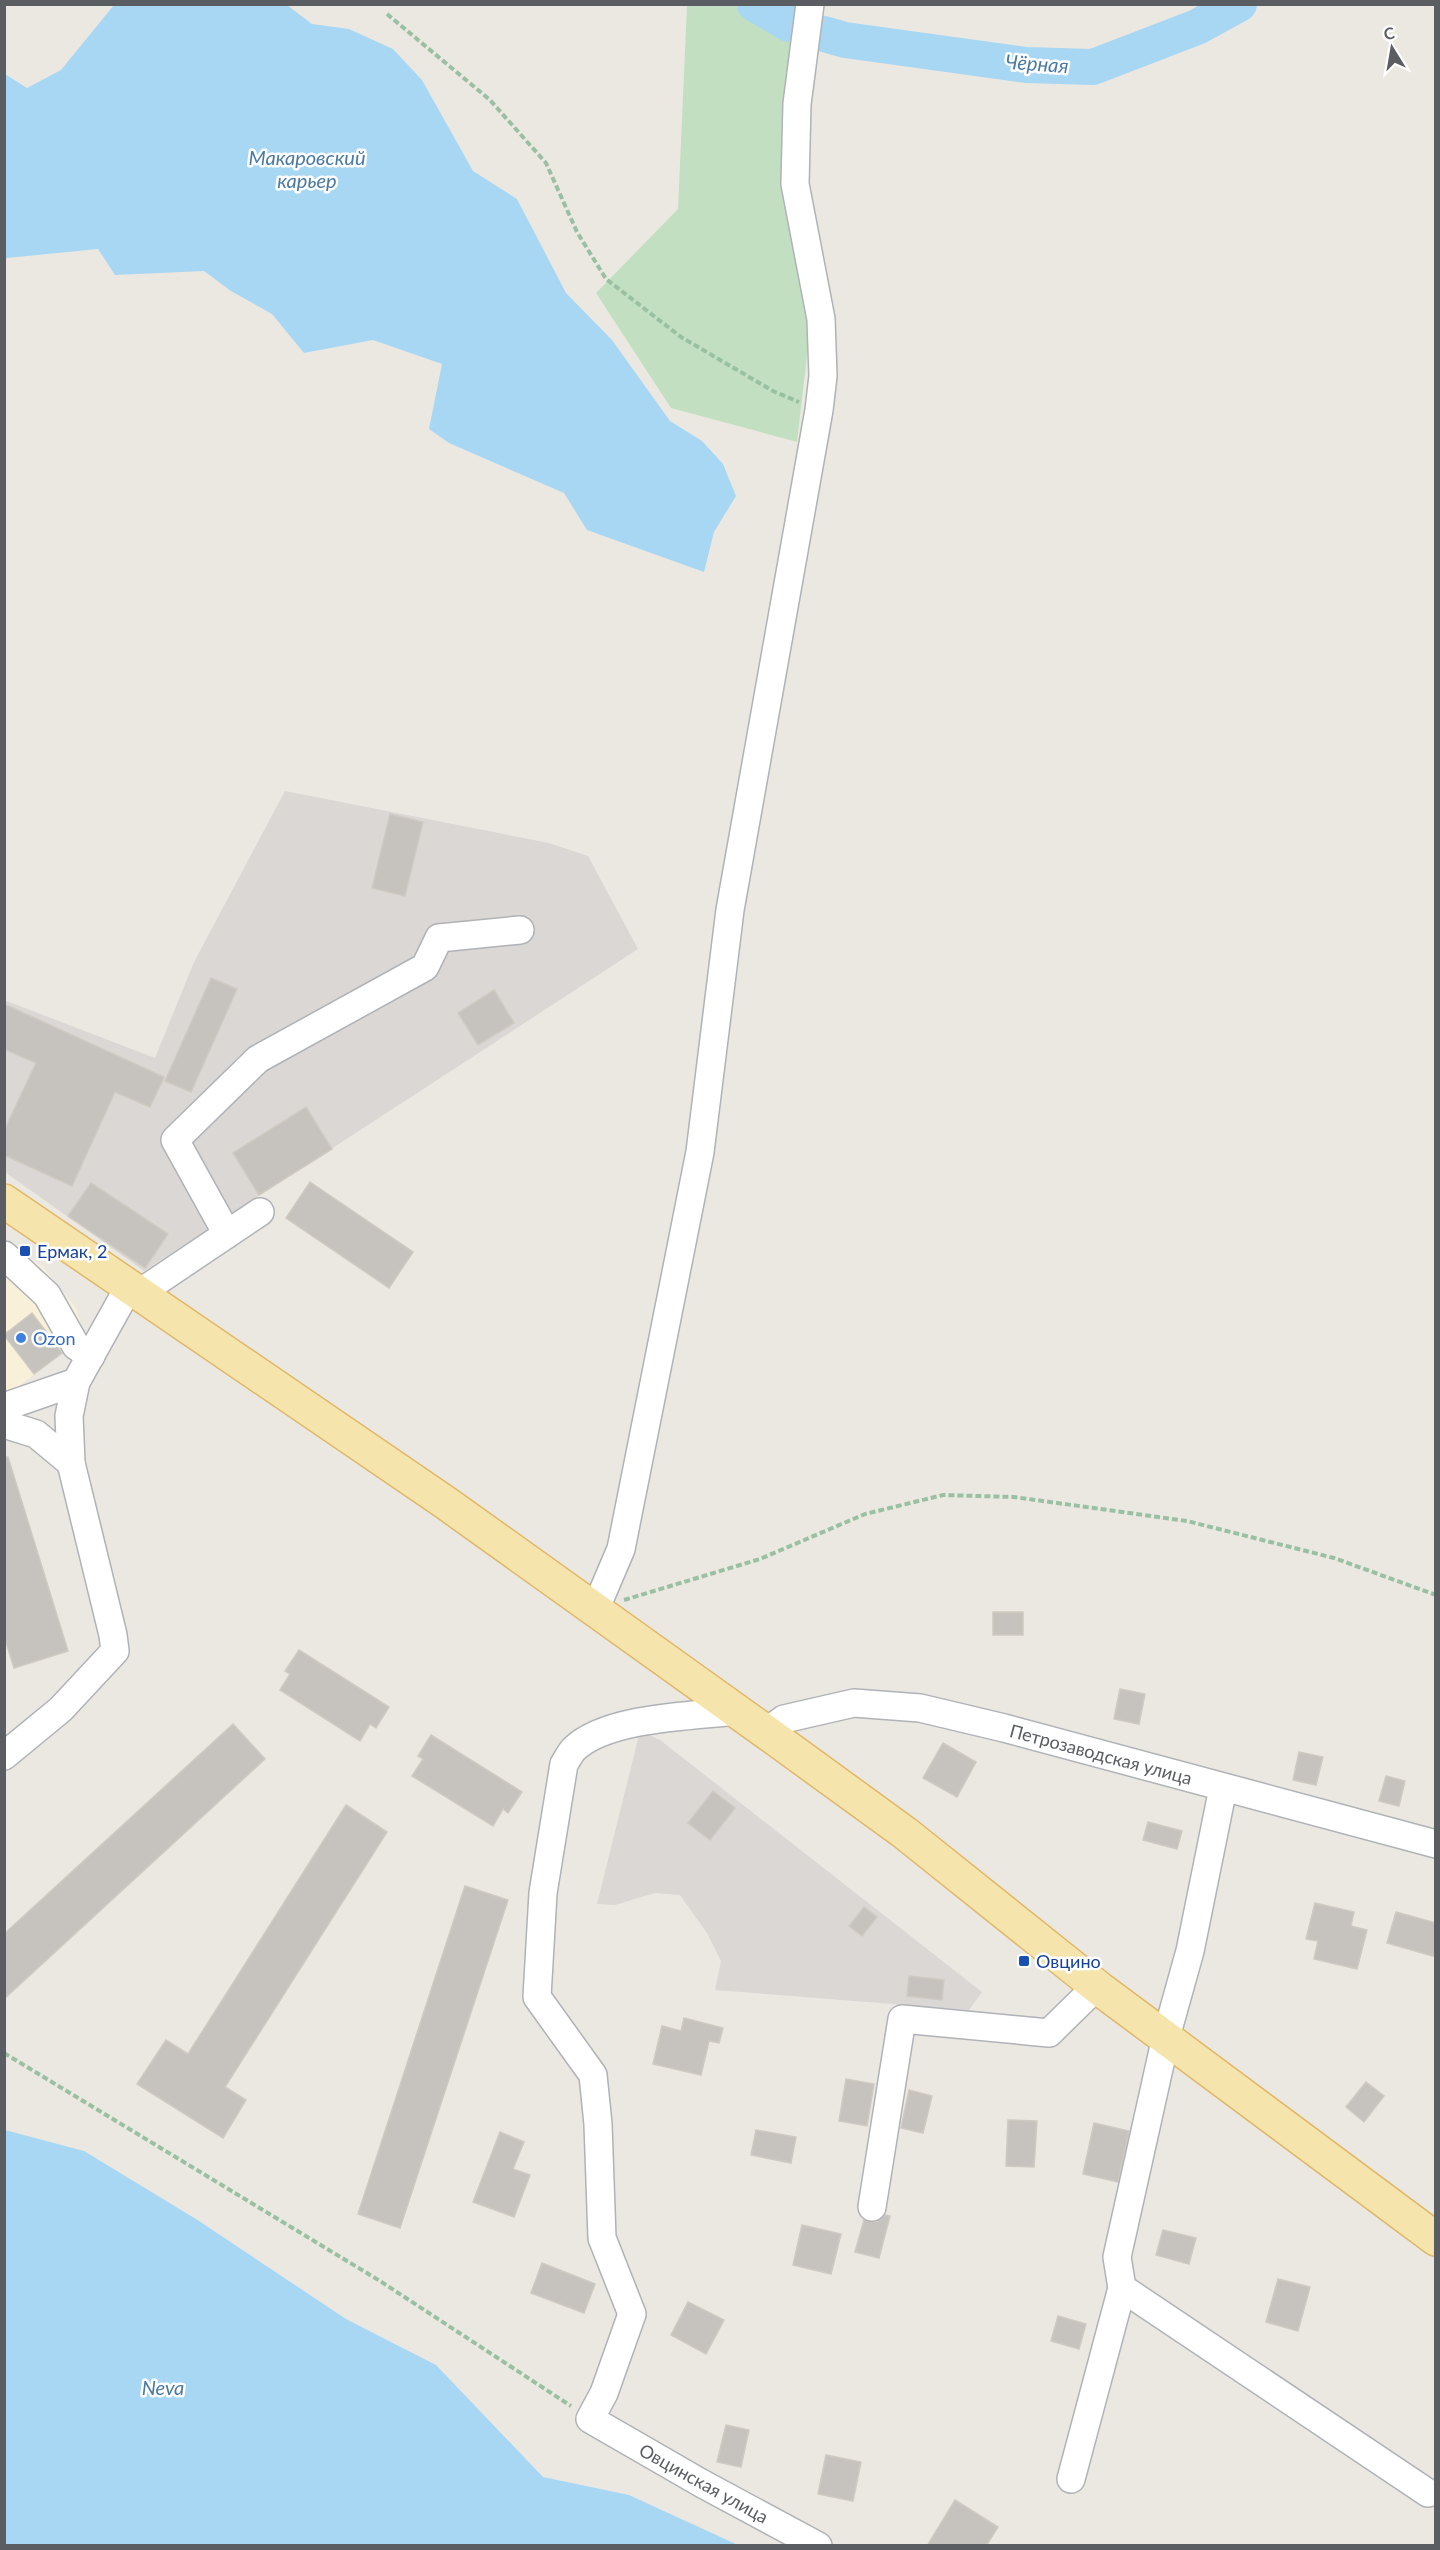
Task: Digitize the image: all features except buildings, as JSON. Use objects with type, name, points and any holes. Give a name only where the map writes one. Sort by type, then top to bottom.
[{"type":"main road","points":[[4,1201],[136,1289],[446,1503],[766,1732],[905,1833],[1097,1986],[1436,2239]]},
{"type":"street","points":[[596,1610],[621,1549],[700,1152],[730,910],[819,410],[823,376],[821,320],[795,184],[797,104],[810,4]]},
{"type":"street","points":[[227,1234],[176,1140],[258,1059],[425,967],[439,938],[520,930]]},
{"type":"street","points":[[4,1756],[61,1709],[115,1651],[71,1463],[69,1416],[76,1382],[136,1289],[260,1212]]},
{"type":"street","points":[[4,1255],[47,1295],[76,1346],[91,1356]]},
{"type":"street","points":[[4,1407],[76,1382]]},
{"type":"street","points":[[4,1424],[36,1434],[71,1463]]},
{"type":"street","name":"Петрозаводская улица","points":[[766,1732],[784,1719],[854,1703],[920,1708],[1004,1728],[1436,1844]]},
{"type":"street","points":[[590,2419],[604,2393],[632,2313],[602,2238],[598,2124],[593,2075],[537,1997],[543,1893],[564,1764],[574,1749],[596,1735],[639,1722],[737,1711]]},
{"type":"street","points":[[1071,2479],[1122,2288],[1117,2257],[1166,2037],[1190,1952],[1223,1788]]},
{"type":"street","points":[[872,2207],[902,2019],[1049,2033],[1097,1986]]},
{"type":"street","points":[[1122,2288],[1428,2493]]},
{"type":"street","name":"Овцинская улица","points":[[590,2419],[701,2483],[818,2546]]},
{"type":"path","points":[[387,14],[490,100],[546,163],[577,232],[606,279],[681,337],[773,391],[819,410]]},
{"type":"path","points":[[596,1610],[670,1585],[760,1559],[865,1514],[942,1495],[1014,1497],[1187,1521],[1334,1558],[1436,1595]]},
{"type":"path","points":[[4,2053],[380,2281],[590,2419]]},
{"type":"shaded area","points":[[285,791],[549,843],[588,856],[638,949],[144,1271],[5,1172],[4,1000],[155,1058],[194,962]]},
{"type":"shaded area","points":[[4,1239],[12,1247],[43,1267],[76,1308],[85,1336],[6,1396]]},
{"type":"shaded area","points":[[640,1731],[660,1740],[982,1992],[969,2010],[715,1990],[721,1961],[707,1933],[680,1895],[655,1893],[615,1905],[597,1904]]},
{"type":"green space","points":[[687,5],[802,5],[781,177],[811,321],[797,442],[671,408],[596,293],[678,209]]},
{"type":"water","name":"Макаровский карьер","points":[[114,5],[287,5],[312,24],[349,29],[393,49],[422,80],[473,171],[517,199],[566,293],[612,340],[670,421],[702,441],[723,464],[736,496],[714,532],[704,572],[587,530],[564,493],[449,443],[429,429],[442,364],[373,340],[304,353],[272,314],[231,291],[204,271],[115,275],[98,249],[7,258],[5,261],[5,74],[27,88],[61,70]]},
{"type":"water","name":"Neva","points":[[5,2130],[84,2151],[196,2219],[346,2319],[436,2365],[543,2477],[629,2495],[738,2545],[5,2545]]},
{"type":"waterway","name":"Чёрная","points":[[755,4],[789,24]]},
{"type":"waterway","name":"Чёрная","points":[[824,34],[845,40],[1026,65],[1093,67],[1197,27],[1239,4]]},
{"type":"place","name":"Ермак, 2","points":[[25,1251]]},
{"type":"place","name":"Ozon","points":[[21,1338]]},
{"type":"place","name":"Овцино","points":[[1024,1961]]}]
